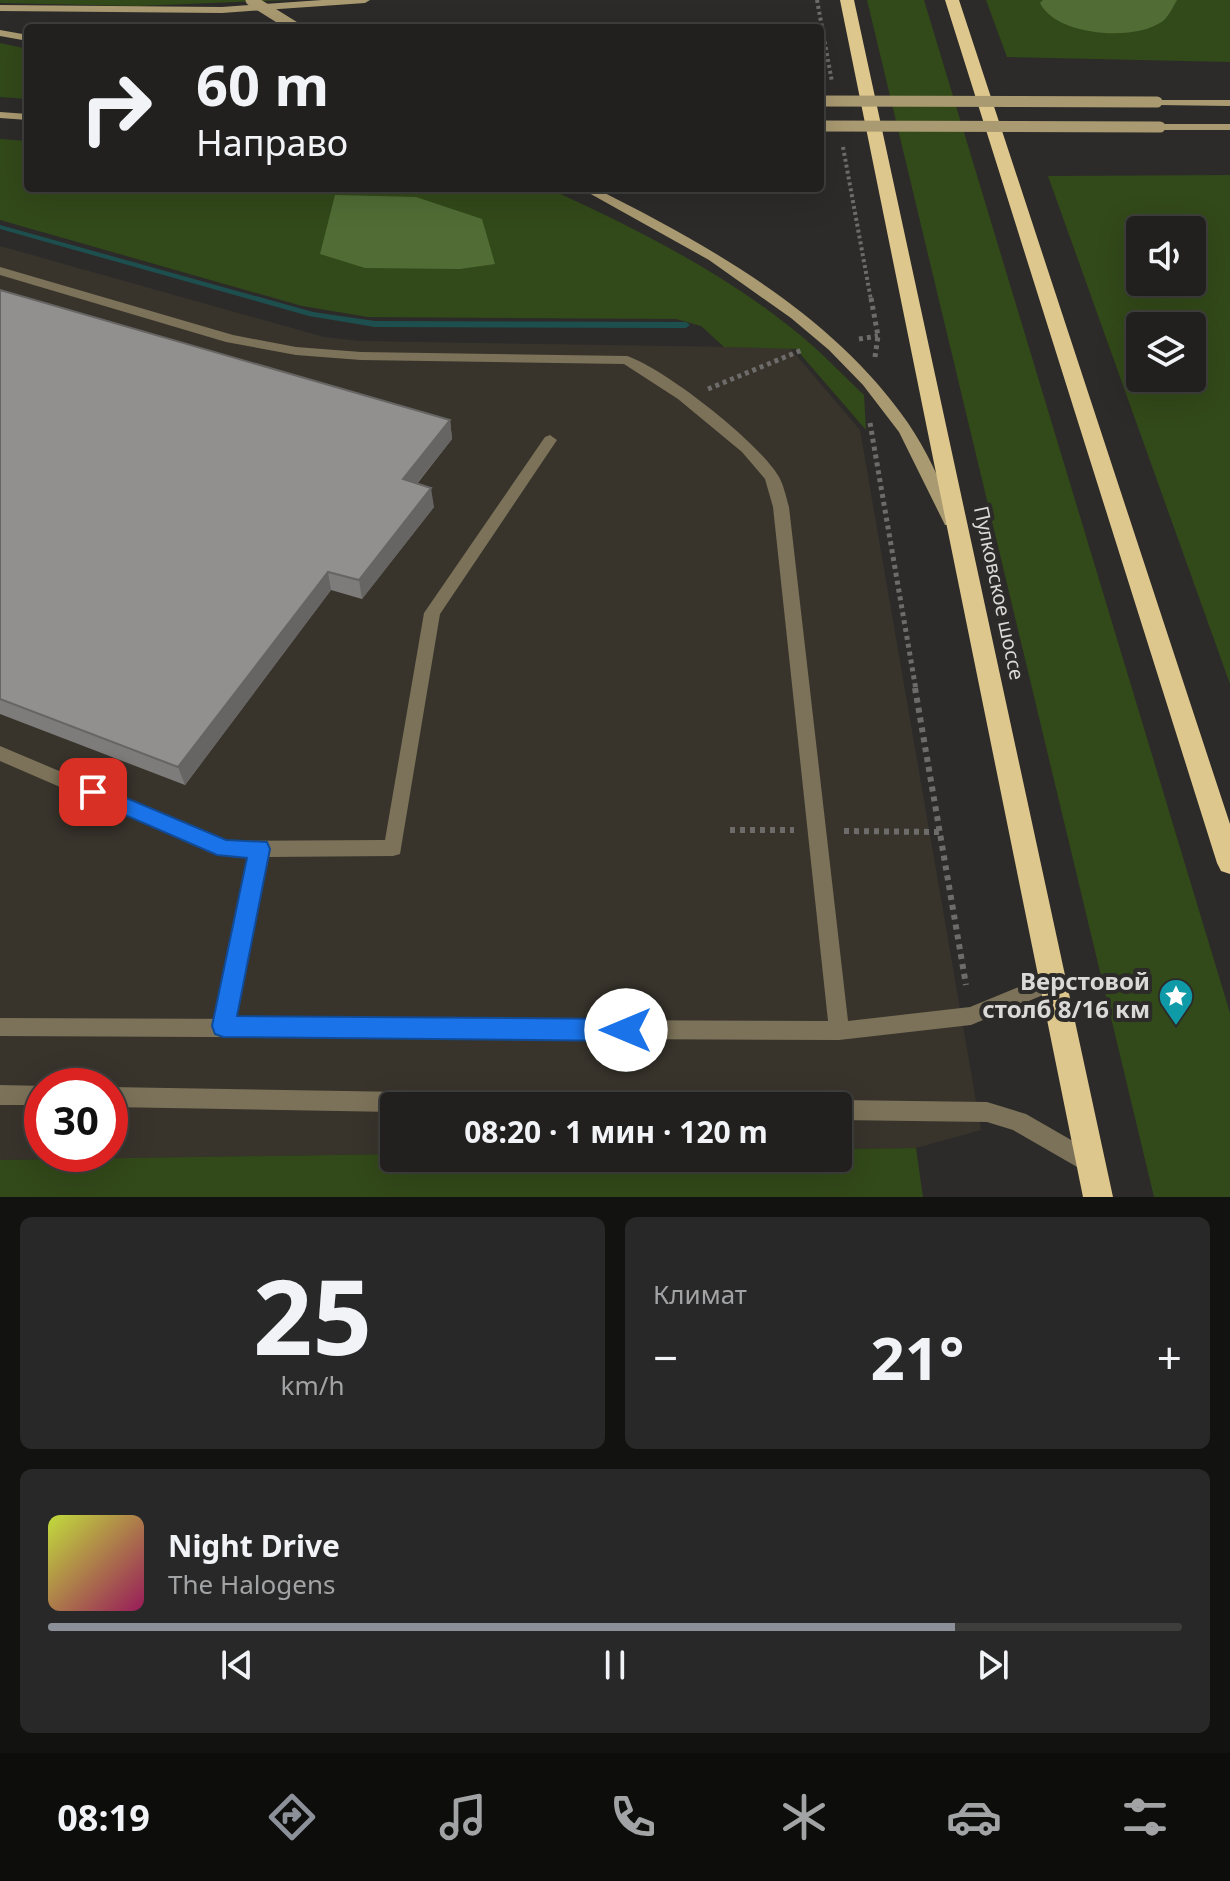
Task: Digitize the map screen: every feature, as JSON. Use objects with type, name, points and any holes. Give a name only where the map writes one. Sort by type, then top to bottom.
[{"type":"highway","name":"Пулковское шоссе","points":[[847,0],[1098,1197]]},
{"type":"highway","points":[[952,0],[1230,863]]},
{"type":"main road","points":[[251,0],[290,24]]},
{"type":"main road","points":[[0,8],[222,10],[365,0]]},
{"type":"main road","points":[[0,33],[24,37]]},
{"type":"main road","points":[[824,101],[1230,103]]},
{"type":"main road","points":[[0,115],[24,117]]},
{"type":"main road","points":[[824,126],[1230,127]]},
{"type":"main road","points":[[594,192],[683,237],[753,285],[828,344],[871,385],[898,418],[959,540]]},
{"type":"street","points":[[0,271],[231,339],[296,351],[361,356],[627,360],[650,370],[742,444],[772,477],[781,507],[839,1031]]},
{"type":"street","points":[[0,753],[224,849],[393,848],[432,613],[550,440]]},
{"type":"street","points":[[223,1026],[260,849]]},
{"type":"street","points":[[0,1027],[839,1031],[971,1016],[1053,982]]},
{"type":"street","points":[[0,1095],[24,1095]]},
{"type":"street","points":[[128,1097],[380,1102]]},
{"type":"street","points":[[852,1110],[987,1112],[1018,1121],[1091,1164]]},
{"type":"path","points":[[817,0],[821,24]]},
{"type":"path","points":[[824,40],[833,92]]},
{"type":"path","points":[[842,138],[878,336],[874,367]]},
{"type":"path","points":[[685,399],[813,346],[878,336]]},
{"type":"path","points":[[868,414],[966,985]]},
{"type":"shaded area","points":[[0,246],[324,337],[359,341],[790,348],[860,430],[981,1130],[916,1148],[852,1149],[852,1092],[380,1092],[380,1154],[128,1158],[128,1068],[24,1068],[24,1160],[0,1160]]},
{"type":"green space","points":[[0,0],[290,0],[137,6],[0,3]]},
{"type":"green space","points":[[867,0],[924,0],[1230,1013],[1230,1197],[1154,1197]]},
{"type":"green space","points":[[986,0],[1230,0],[1230,62],[1007,57]]},
{"type":"green space","points":[[1043,0],[1177,0],[1163,21],[1150,28],[1116,33],[1079,29],[1062,23],[1049,14],[1040,3]]},
{"type":"green space","points":[[0,43],[24,48],[24,99],[0,97]]},
{"type":"green space","points":[[0,139],[24,141],[24,192],[556,192],[682,255],[776,316],[864,395],[866,430],[796,349],[724,347],[701,326],[676,319],[368,317],[302,306],[0,220]]},
{"type":"green space","points":[[1230,175],[1230,684],[1048,176]]},
{"type":"green space","points":[[335,195],[416,197],[482,219],[495,264],[460,269],[365,268],[320,254]]},
{"type":"green space","points":[[916,1148],[923,1197],[0,1197],[0,1160],[24,1160],[24,1172],[128,1172],[128,1158],[380,1154],[380,1172],[852,1172],[852,1149]]},
{"type":"building","points":[[0,290],[450,420],[403,479],[431,488],[359,580],[328,572],[178,767],[0,699]]},
{"type":"waterway","points":[[0,227],[312,314],[375,324],[686,325]]},
{"type":"place","name":"Верстовой столб 8/16 км","points":[[1176,1027]]},
{"type":"route","points":[[93,792],[224,849],[260,849],[223,1026],[626,1030]]}]
